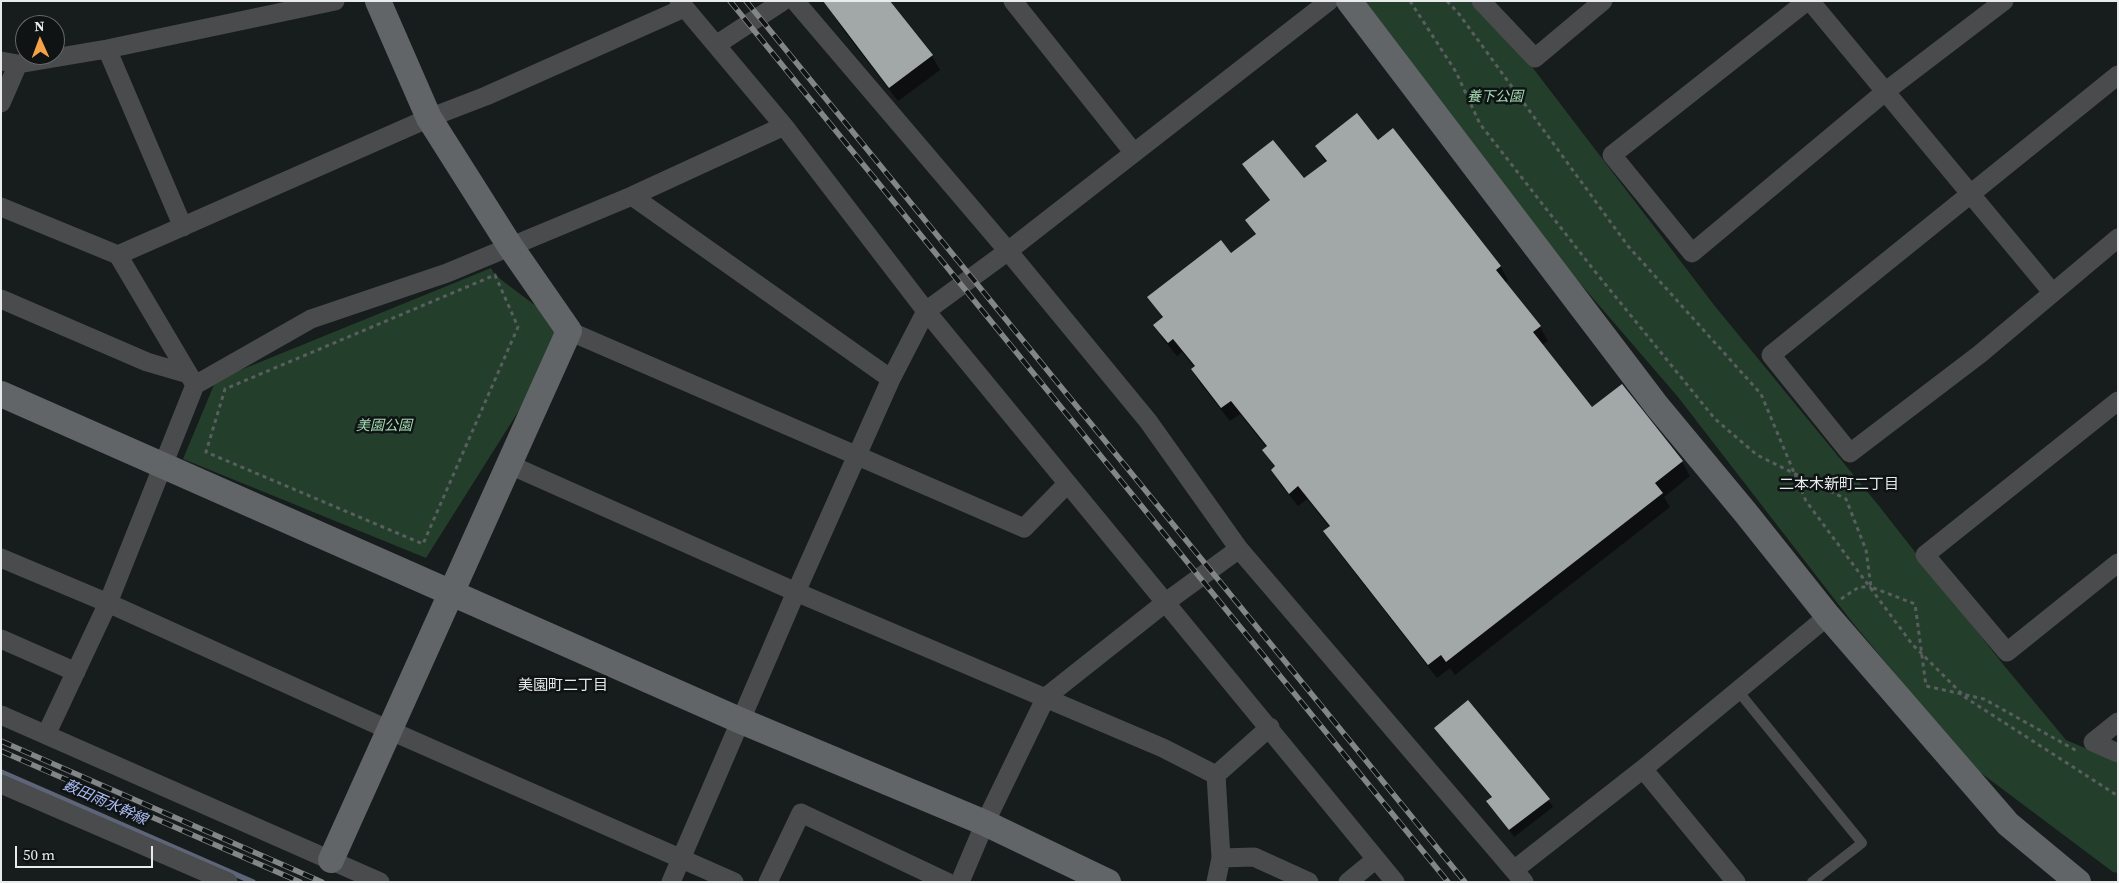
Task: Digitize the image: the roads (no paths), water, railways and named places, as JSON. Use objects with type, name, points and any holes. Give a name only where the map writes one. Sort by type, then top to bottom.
[{"type":"street","points":[[1,103],[10,63],[107,49],[335,1]]},
{"type":"street","points":[[378,1],[428,118],[510,246],[569,330],[856,457],[1024,528],[1067,484]]},
{"type":"street","points":[[716,45],[783,1]]},
{"type":"street","points":[[795,1],[1008,251],[1148,420],[1239,549],[1519,876],[1833,609]]},
{"type":"street","points":[[1013,1],[1134,152]]},
{"type":"street","points":[[671,882],[739,720],[856,457],[926,311],[1008,251],[1329,1]]},
{"type":"street","points":[[1349,1],[1657,406],[1745,512],[1833,609],[2008,824],[2078,882]]},
{"type":"street","points":[[1481,1],[1535,58],[1603,1]]},
{"type":"street","points":[[2004,1],[1886,91],[1692,253],[1612,155],[1809,1],[1886,91],[2052,292]]},
{"type":"street","points":[[118,255],[428,118],[486,96],[682,4],[784,126],[926,311],[1067,484],[1270,727],[1395,882]]},
{"type":"street","points":[[107,49],[183,227]]},
{"type":"street","points":[[2118,75],[1771,354],[1850,452],[1980,354],[2118,238]]},
{"type":"street","points":[[46,735],[108,603],[163,466],[191,379],[311,319],[446,273],[632,196],[784,126]]},
{"type":"street","points":[[632,196],[892,379]]},
{"type":"street","points":[[1,207],[118,255],[191,379]]},
{"type":"street","points":[[1,299],[191,379]]},
{"type":"street","points":[[330,860],[569,330]]},
{"type":"street","points":[[1,394],[739,720],[985,823],[1108,882]]},
{"type":"street","points":[[2118,401],[1925,555],[2007,652],[2118,563]]},
{"type":"street","points":[[508,464],[796,592],[1163,748],[1216,775]]},
{"type":"street","points":[[960,882],[985,823],[1046,697],[1166,602],[1239,549]]},
{"type":"street","points":[[1,558],[108,603],[389,730],[734,882]]},
{"type":"street","points":[[1,639],[76,672]]},
{"type":"street","points":[[1,715],[380,882]]},
{"type":"street","points":[[2118,722],[2093,742],[2118,753]]},
{"type":"street","points":[[1216,775],[1270,727]]},
{"type":"street","points":[[1643,769],[1736,882]]},
{"type":"street","points":[[1216,775],[1221,858],[1216,882]]},
{"type":"street","points":[[1,784],[228,882]]},
{"type":"street","points":[[768,882],[801,813],[946,882]]},
{"type":"street","points":[[1221,858],[1254,857],[1309,882]]},
{"type":"street","points":[[1348,882],[1376,858]]},
{"type":"lane","points":[[1738,691],[1862,843],[1812,882]]},
{"type":"waterway","name":"薮田雨水幹線","points":[[1,772],[253,882]]},
{"type":"railway","points":[[730,1],[1448,882]]},
{"type":"railway","points":[[746,1],[1465,882]]},
{"type":"railway","points":[[1,741],[322,882]]},
{"type":"railway","points":[[1,751],[300,882]]},
{"type":"district","name":"二本木新町二丁目","points":[[1839,485]]},
{"type":"district","name":"美園町二丁目","points":[[563,686]]},
{"type":"park label","name":"養下公園","points":[[1495,97]]},
{"type":"park label","name":"美園公園","points":[[384,426]]}]
